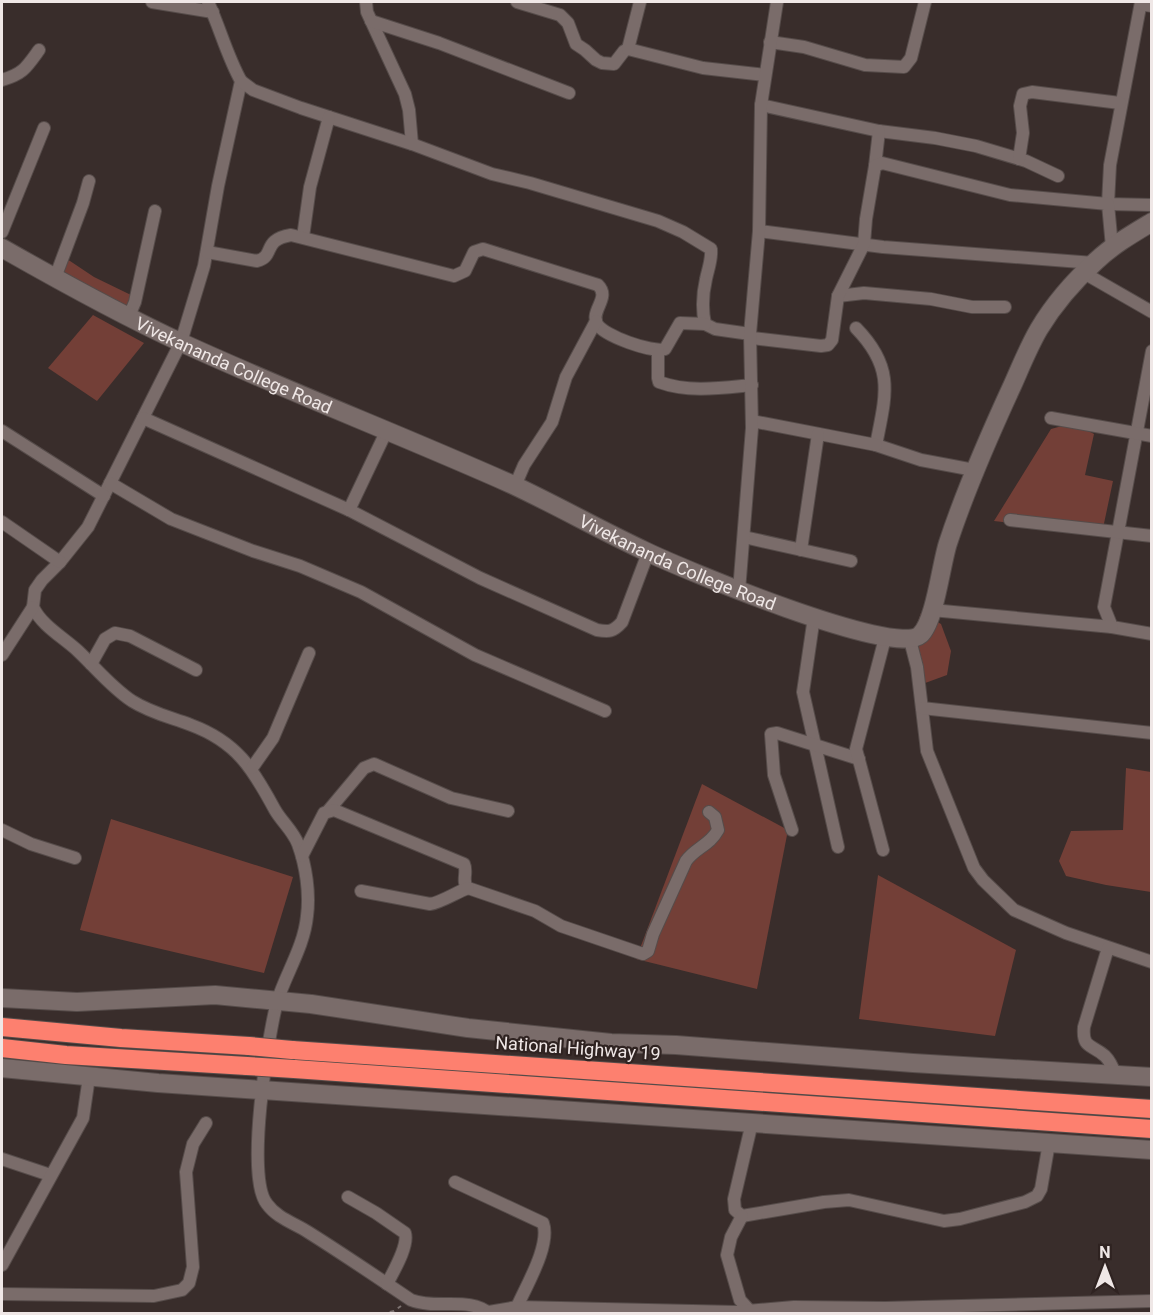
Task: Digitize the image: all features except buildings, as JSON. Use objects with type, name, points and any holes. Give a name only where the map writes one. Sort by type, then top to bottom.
[{"type":"highway","name":"National Highway 19","points":[[2,1027],[121,1038],[1152,1109]]},
{"type":"highway","points":[[2,1048],[66,1055],[1152,1129]]},
{"type":"main road","points":[[1146,2],[1152,3]]},
{"type":"main road","points":[[910,640],[923,633],[932,610],[946,547],[974,470],[1038,330],[1060,300],[1089,268],[1112,247],[1152,222]]},
{"type":"main road","name":"Vivekananda College Road","points":[[2,248],[77,291],[180,342],[515,486],[648,553],[740,591],[814,617],[885,638],[910,640]]},
{"type":"main road","points":[[2,998],[77,1002],[215,995],[278,1000],[468,1028],[611,1043],[676,1045],[913,1063],[1152,1077]]},
{"type":"main road","points":[[2,1068],[260,1090],[1152,1150]]},
{"type":"street","points":[[152,2],[210,7],[234,68],[241,81],[253,90],[501,177],[530,183],[658,221],[683,232],[711,249],[712,256],[705,282],[703,316],[705,324]]},
{"type":"street","points":[[366,2],[367,12],[405,94],[412,144]]},
{"type":"street","points":[[517,2],[566,18],[576,44],[602,63],[615,64],[628,49],[640,2]]},
{"type":"street","points":[[740,591],[752,421],[751,336],[759,231],[761,105],[777,2]]},
{"type":"street","points":[[770,42],[804,47],[865,65],[904,67],[911,58],[926,2]]},
{"type":"street","points":[[1112,247],[1107,204],[1110,165],[1141,2]]},
{"type":"street","points":[[371,21],[439,43],[569,93]]},
{"type":"street","points":[[628,49],[703,68],[765,75]]},
{"type":"street","points":[[2,80],[19,75],[39,50]]},
{"type":"street","points":[[2,655],[33,607],[35,590],[79,539],[104,496],[180,342],[207,252],[218,186],[241,81]]},
{"type":"street","points":[[1019,159],[1023,133],[1020,106],[1023,94],[1032,92],[1120,103]]},
{"type":"street","points":[[761,105],[879,131],[976,146],[1019,159],[1058,176]]},
{"type":"street","points":[[303,237],[310,187],[329,117]]},
{"type":"street","points":[[2,232],[44,128]]},
{"type":"street","points":[[596,321],[600,327],[628,342],[658,351],[665,349],[680,323],[705,324],[715,329],[751,336],[812,345],[828,345],[832,340],[838,296],[864,244],[879,131]]},
{"type":"street","points":[[875,166],[882,163],[895,165],[1010,195],[1152,206]]},
{"type":"street","points":[[55,278],[89,181]]},
{"type":"street","points":[[129,316],[135,302],[155,211]]},
{"type":"street","points":[[759,231],[1089,268],[1152,312]]},
{"type":"street","points":[[207,252],[257,261],[267,255],[277,238],[291,235],[454,276],[465,271],[474,252],[483,249],[598,285],[603,297],[596,313],[596,321],[566,377],[552,422],[524,465],[515,486]]},
{"type":"street","points":[[838,296],[864,293],[931,299],[972,307],[1005,307]]},
{"type":"street","points":[[856,328],[875,349],[884,373],[884,396],[876,445]]},
{"type":"street","points":[[658,351],[659,382],[703,389],[752,385]]},
{"type":"street","points":[[1112,627],[1104,607],[1152,351]]},
{"type":"street","points":[[142,418],[350,510],[480,578],[597,630],[609,632],[615,630],[622,622],[648,553]]},
{"type":"street","points":[[1051,418],[1152,436]]},
{"type":"street","points":[[752,421],[876,445],[921,460],[974,470]]},
{"type":"street","points":[[350,510],[387,430]]},
{"type":"street","points":[[2,431],[104,496]]},
{"type":"street","points":[[801,550],[818,434]]},
{"type":"street","points":[[110,483],[171,519],[253,551],[300,566],[361,592],[475,654],[605,711]]},
{"type":"street","points":[[1010,520],[1152,536]]},
{"type":"street","points":[[2,522],[60,562]]},
{"type":"street","points":[[744,537],[851,561]]},
{"type":"street","points":[[33,607],[42,620],[131,701],[171,720],[190,724],[222,741],[252,768],[277,813],[296,838],[302,856],[306,882],[307,915],[298,953],[278,1000],[260,1090],[260,1191],[264,1202],[275,1213],[306,1230],[411,1300],[430,1305],[468,1304],[479,1306],[489,1313],[518,1307],[675,1312],[750,1311],[794,1307],[908,1308],[1152,1301]]},
{"type":"street","points":[[932,610],[1112,627],[1152,634]]},
{"type":"street","points":[[814,617],[803,692],[838,847]]},
{"type":"street","points":[[91,664],[105,639],[115,633],[121,633],[196,670]]},
{"type":"street","points":[[882,850],[856,749],[885,638]]},
{"type":"street","points":[[910,640],[917,667],[927,752],[974,868],[1014,910],[1152,963]]},
{"type":"street","points":[[252,768],[273,738],[309,653]]},
{"type":"street","points":[[922,708],[1152,733]]},
{"type":"street","points":[[792,830],[774,776],[770,736],[773,732],[859,759]]},
{"type":"street","points":[[302,856],[324,813],[364,768],[374,764],[451,798],[508,811]]},
{"type":"street","points":[[328,811],[340,813],[458,861],[466,868],[465,882],[468,888]]},
{"type":"street","points":[[361,891],[430,904],[468,888],[535,911],[561,926],[629,950],[647,953],[686,861],[693,853],[711,841],[718,830],[715,817],[709,812]]},
{"type":"street","points":[[2,830],[31,844],[75,858]]},
{"type":"street","points":[[1108,948],[1084,1027],[1083,1039],[1086,1044],[1108,1059],[1115,1074]]},
{"type":"street","points":[[2,1266],[82,1118],[89,1077]]},
{"type":"street","points":[[2,1294],[154,1296],[182,1290],[189,1283],[193,1267],[186,1172],[193,1144],[206,1123]]},
{"type":"street","points":[[741,1216],[735,1210],[734,1199],[750,1131]]},
{"type":"street","points":[[741,1216],[849,1200],[944,1221],[960,1219],[1025,1202],[1037,1196],[1041,1189],[1049,1143]]},
{"type":"street","points":[[2,1158],[51,1175]]},
{"type":"street","points":[[455,1182],[543,1223],[546,1231],[542,1251],[518,1307]]},
{"type":"street","points":[[348,1197],[405,1233],[404,1248],[387,1284]]},
{"type":"street","points":[[741,1216],[730,1236],[727,1256],[736,1281],[738,1296],[750,1311]]},
{"type":"path","points":[[381,1314],[394,1311],[411,1300]]},
{"type":"shaded area","points":[[58,253],[94,277],[131,295],[126,311],[51,271]]},
{"type":"shaded area","points":[[93,315],[144,343],[97,401],[48,368]]},
{"type":"shaded area","points":[[1073,423],[1094,434],[1085,475],[1113,481],[1102,533],[994,521],[1051,429]]},
{"type":"shaded area","points":[[921,613],[941,624],[951,651],[947,675],[917,686],[912,638]]},
{"type":"shaded area","points":[[1126,768],[1151,772],[1151,892],[1066,876],[1059,861],[1071,831],[1123,830]]},
{"type":"shaded area","points":[[702,784],[788,830],[757,989],[636,959]]},
{"type":"shaded area","points":[[111,819],[293,877],[264,973],[80,930]]},
{"type":"shaded area","points":[[878,875],[1016,950],[995,1036],[859,1019]]}]
